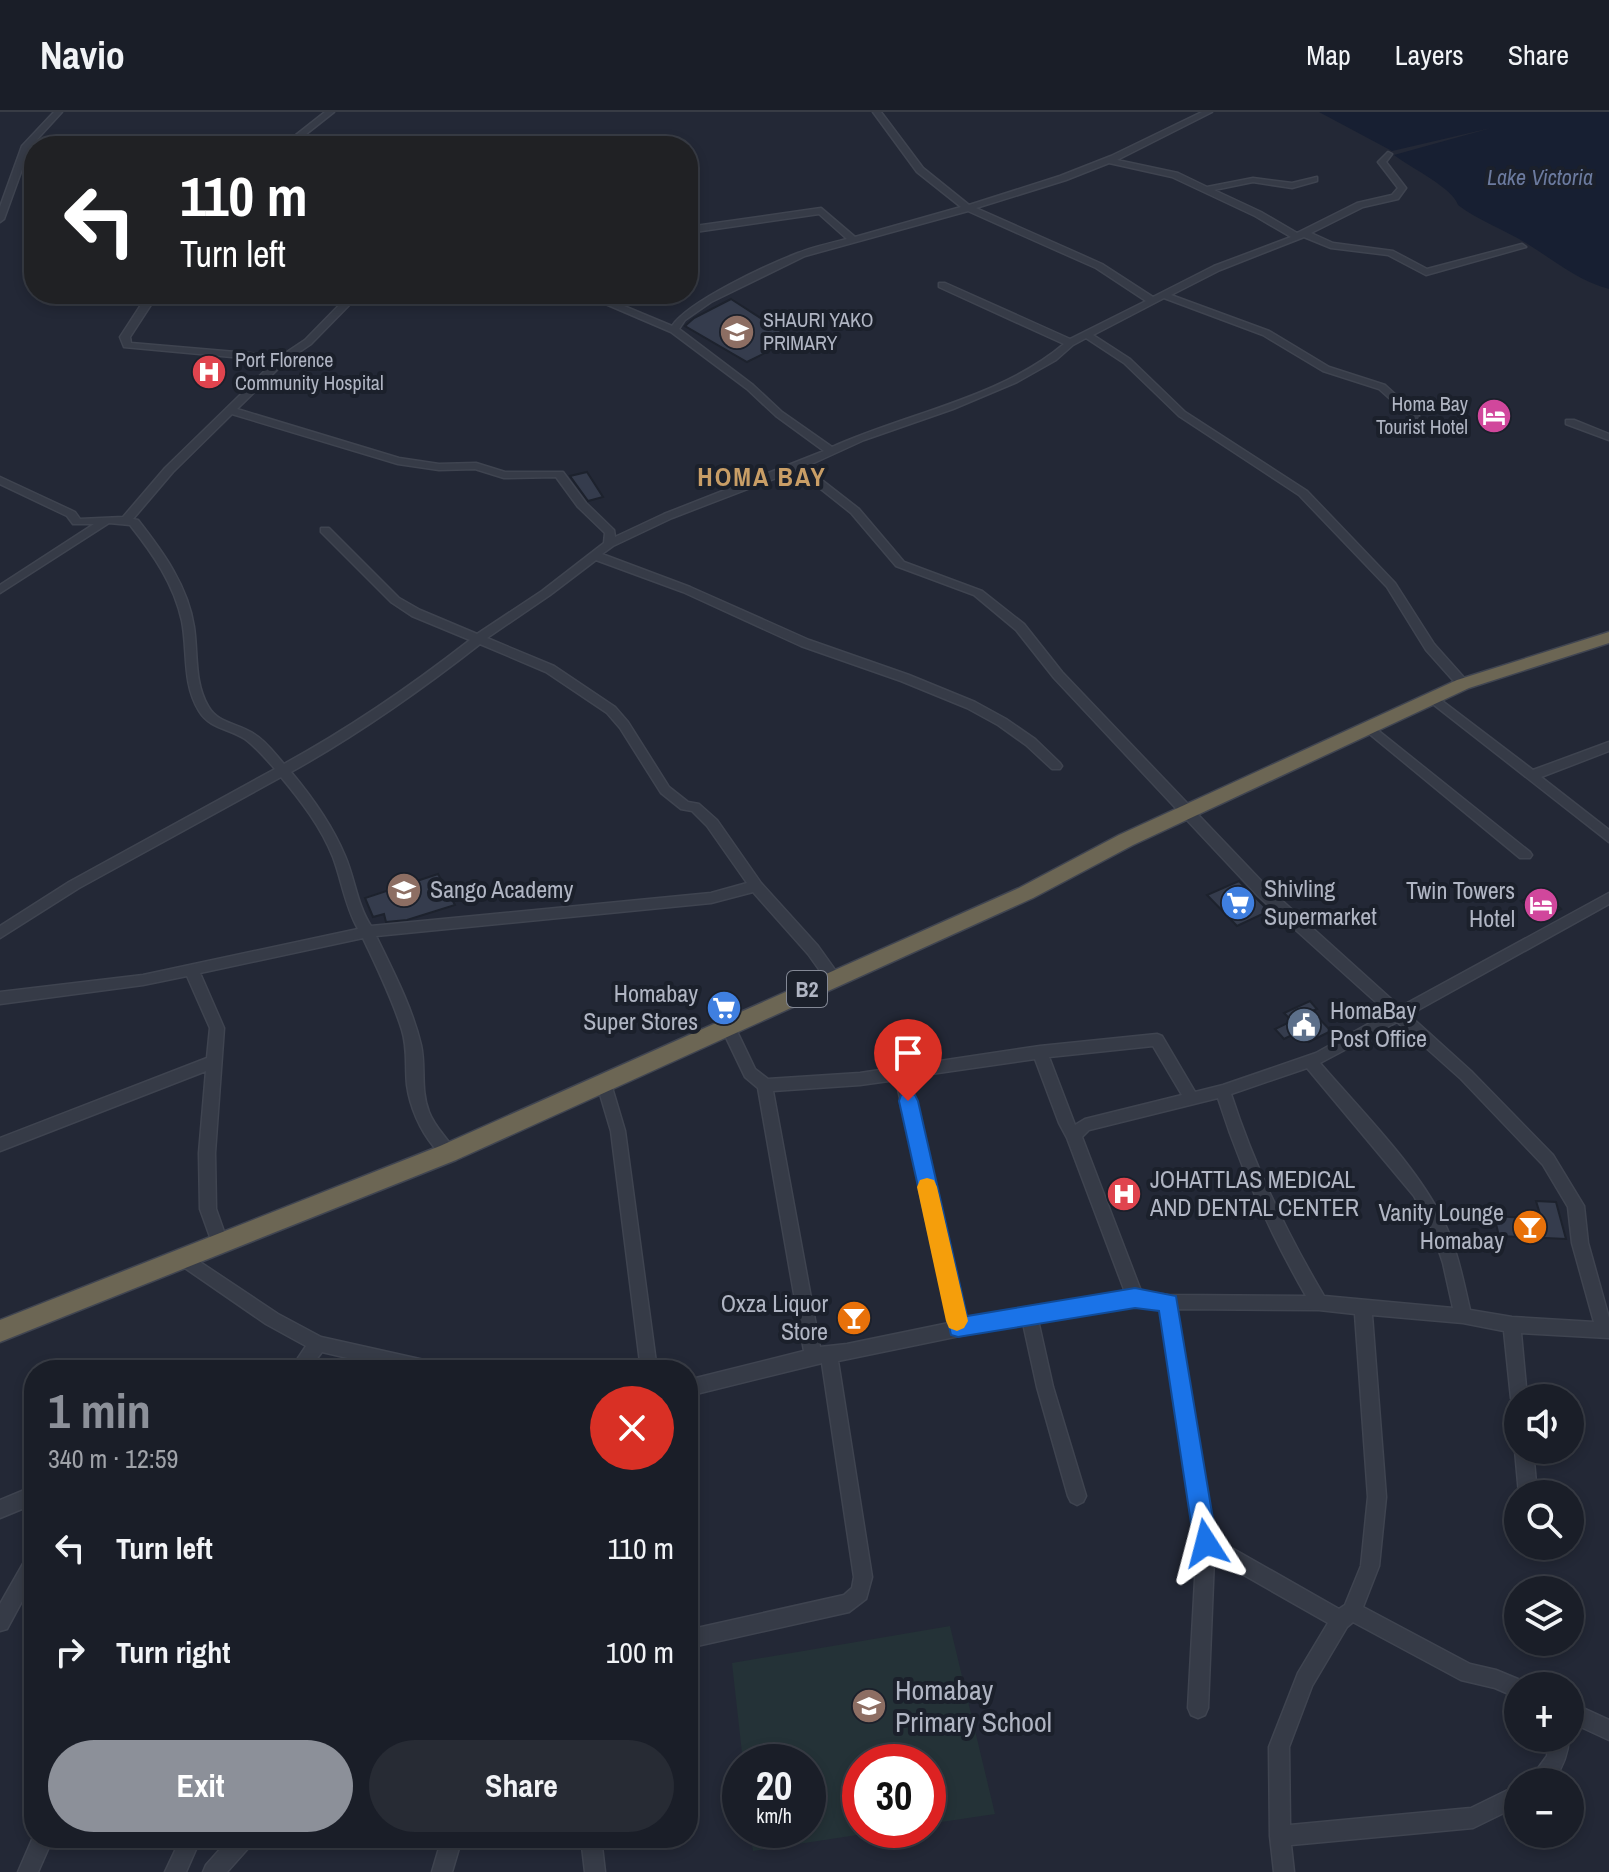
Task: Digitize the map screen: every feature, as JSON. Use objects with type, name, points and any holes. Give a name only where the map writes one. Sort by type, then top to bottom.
[{"type":"highway","name":"B2","points":[[0,1331],[448,1153],[1026,893],[1185,812],[1463,684],[1609,637]]},
{"type":"street","points":[[35,136],[58,112]]},
{"type":"street","points":[[299,136],[330,112]]},
{"type":"street","points":[[877,112],[920,170],[966,207],[972,207],[1099,266],[1152,301]]},
{"type":"street","points":[[674,330],[682,318],[708,300],[755,274],[802,254],[972,207],[1107,160],[1208,112]]},
{"type":"street","points":[[0,219],[24,152]]},
{"type":"street","points":[[0,933],[74,885],[282,772],[394,702],[609,544],[668,516],[1014,380],[1053,358],[1086,334],[1217,268],[1299,235],[1360,205],[1395,197],[1402,188],[1382,162],[1388,154]]},
{"type":"street","points":[[1107,160],[1161,170],[1299,235],[1331,245],[1390,253],[1426,272],[1522,247]]},
{"type":"street","points":[[1204,190],[1253,180],[1292,186],[1314,179]]},
{"type":"street","points":[[698,229],[821,211],[853,240]]},
{"type":"street","points":[[942,285],[1070,343]]},
{"type":"street","points":[[1166,296],[1266,333],[1326,369],[1382,387],[1416,419]]},
{"type":"street","points":[[146,304],[125,337],[127,345],[283,359]]},
{"type":"street","points":[[127,519],[169,470],[283,359],[308,342],[345,304]]},
{"type":"street","points":[[611,304],[674,330],[750,387],[764,403],[831,451]]},
{"type":"street","points":[[1086,334],[1127,361],[1182,414],[1303,493],[1391,585],[1430,647],[1463,684]]},
{"type":"street","points":[[230,410],[398,461],[439,467],[476,466],[504,475],[559,474],[582,505],[610,532],[609,544]]},
{"type":"street","points":[[1570,422],[1609,437]]},
{"type":"street","points":[[698,1386],[821,1355],[1029,1314],[1135,1298],[1168,1302],[1319,1303],[1463,1316],[1512,1325],[1606,1330],[1580,1243],[1576,1206],[1548,1160],[1466,1075],[1263,892],[1058,675],[1012,620],[978,593],[900,564],[855,511],[800,465]]},
{"type":"street","points":[[0,480],[71,514],[77,522],[127,519],[142,532],[172,575],[188,627],[189,666],[206,713],[217,723],[251,736],[304,797],[334,844],[358,919],[367,932],[414,1047],[415,1086],[422,1112],[431,1136],[448,1153]]},
{"type":"street","points":[[0,590],[107,520]]},
{"type":"street","points":[[325,530],[395,600],[426,617],[550,669],[611,710],[665,790],[685,806],[695,807],[712,823],[756,886],[813,950],[833,978]]},
{"type":"street","points":[[596,556],[643,572],[803,642],[897,674],[975,709],[1027,737],[1056,766]]},
{"type":"street","points":[[1433,698],[1609,837]]},
{"type":"street","points":[[1370,728],[1525,855]]},
{"type":"street","points":[[1533,775],[1609,746]]},
{"type":"street","points":[[0,998],[192,971],[294,945],[367,932],[711,898],[756,886]]},
{"type":"street","points":[[1074,1135],[1085,1125],[1223,1091],[1310,1061],[1609,898]]},
{"type":"street","points":[[192,971],[217,1028],[207,1153],[208,1209],[220,1243]]},
{"type":"street","points":[[698,1637],[849,1603],[860,1593],[863,1577],[765,1085],[750,1073],[727,1025]]},
{"type":"street","points":[[765,1085],[860,1079],[1040,1052],[1157,1040],[1192,1099]]},
{"type":"street","points":[[1040,1052],[1135,1298]]},
{"type":"street","points":[[1310,1061],[1419,1191],[1438,1225],[1447,1250],[1463,1316]]},
{"type":"street","points":[[0,1145],[213,1062]]},
{"type":"street","points":[[902,1072],[958,1328]]},
{"type":"street","points":[[604,1084],[618,1131],[648,1360]]},
{"type":"street","points":[[1223,1091],[1236,1133],[1266,1201],[1292,1257],[1319,1303]]},
{"type":"street","points":[[185,1259],[272,1319],[318,1344],[379,1360]]},
{"type":"street","points":[[1168,1302],[1206,1543],[1198,1708]]},
{"type":"street","points":[[1284,1872],[1280,1836],[1279,1747],[1305,1680],[1346,1615],[1370,1566],[1377,1497],[1363,1308]]},
{"type":"street","points":[[1029,1314],[1045,1387],[1077,1496]]},
{"type":"street","points":[[1512,1325],[1518,1384]]},
{"type":"street","points":[[306,1360],[318,1344]]},
{"type":"street","points":[[0,1509],[24,1499]]},
{"type":"street","points":[[1206,1543],[1468,1673],[1504,1683]]},
{"type":"street","points":[[0,1622],[24,1579]]},
{"type":"street","points":[[1584,1718],[1609,1730]]},
{"type":"street","points":[[1280,1836],[1473,1818],[1504,1802]]},
{"type":"street","points":[[28,1872],[39,1848]]},
{"type":"street","points":[[175,1872],[186,1848]]},
{"type":"street","points":[[213,1872],[235,1848]]},
{"type":"street","points":[[442,1872],[449,1848]]},
{"type":"street","points":[[592,1848],[595,1872]]},
{"type":"shaded area","points":[[950,1626],[995,1814],[946,1821],[946,1744],[842,1744],[842,1837],[826,1840],[826,1744],[741,1744],[732,1663]]},
{"type":"water","name":"Lake Victoria","points":[[1319,112],[1609,112],[1609,289],[1576,275],[1526,243],[1466,211],[1440,185],[1394,155],[1491,128],[1392,151]]},
{"type":"building","name":"SHAURI YAKO PRIMARY","points":[[731,299],[793,339],[747,362],[685,326]]},
{"type":"building","points":[[587,472],[603,497],[588,501],[570,476]]},
{"type":"building","points":[[438,874],[455,905],[407,920],[386,922],[384,914],[373,917],[365,898]]},
{"type":"building","name":"Shivling Supermarket","points":[[1239,881],[1269,911],[1237,926],[1207,895]]},
{"type":"building","name":"Twin Towers Hotel","points":[[1542,892],[1561,909],[1540,919],[1521,901]]},
{"type":"building","name":"HomaBay Post Office","points":[[1310,1001],[1317,1009],[1312,1011],[1331,1031],[1309,1042],[1300,1031],[1284,1039],[1275,1029],[1292,1021],[1284,1013]]},
{"type":"building","name":"Vanity Lounge Homabay","points":[[1536,1201],[1556,1202],[1566,1239],[1499,1236],[1494,1216],[1527,1218],[1526,1213],[1540,1214]]},
{"type":"slow traffic","points":[[927,1187],[957,1321]]},
{"type":"place","name":"SHAURI YAKO PRIMARY","points":[[737,332]]},
{"type":"place","name":"Port Florence Community Hospital","points":[[209,372]]},
{"type":"place","name":"Homa Bay Tourist Hotel","points":[[1494,416]]},
{"type":"place","name":"Sango Academy","points":[[404,890]]},
{"type":"place","name":"Shivling Supermarket","points":[[1238,903]]},
{"type":"place","name":"Twin Towers Hotel","points":[[1541,905]]},
{"type":"place","name":"Homabay Super Stores","points":[[724,1008]]},
{"type":"place","name":"HomaBay Post Office","points":[[1304,1025]]},
{"type":"place","name":"JOHATTLAS MEDICAL AND DENTAL CENTER","points":[[1124,1194]]},
{"type":"place","name":"Vanity Lounge Homabay","points":[[1530,1227]]},
{"type":"place","name":"Oxza Liquor Store","points":[[854,1318]]},
{"type":"place","name":"Homabay Primary School","points":[[869,1706]]},
{"type":"district","name":"HOMA BAY","points":[[762,477]]},
{"type":"route","points":[[908,1101],[958,1328],[1135,1298],[1168,1302],[1206,1543]]}]
